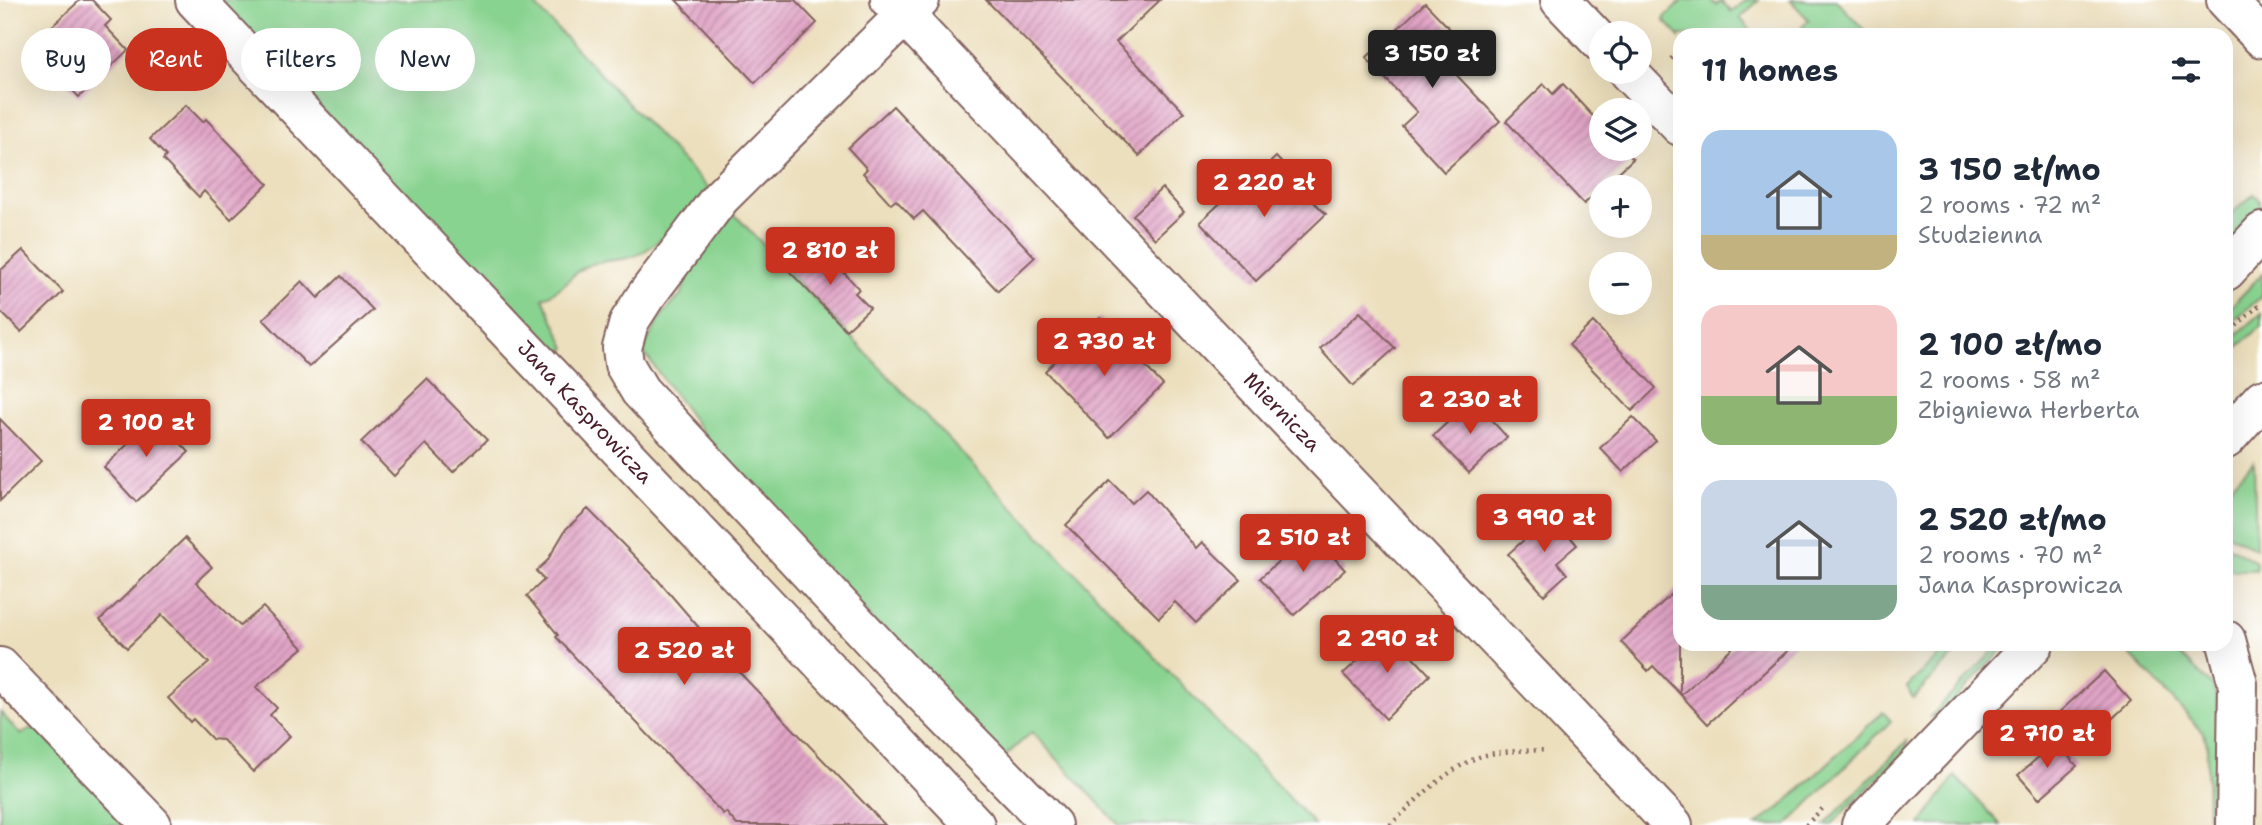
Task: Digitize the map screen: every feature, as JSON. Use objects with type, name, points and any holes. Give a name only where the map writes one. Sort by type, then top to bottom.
[{"type":"street","name":"Jana Kasprowicza","points":[[195,0],[975,825]]},
{"type":"street","points":[[1560,0],[1589,30]]},
{"type":"street","points":[[2226,0],[2262,38]]},
{"type":"street","points":[[905,5],[720,198],[629,322],[622,348],[624,364],[640,391],[904,674],[1052,825]]},
{"type":"street","name":"Miernicza","points":[[905,5],[1673,825]]},
{"type":"street","points":[[1640,84],[1673,119]]},
{"type":"street","points":[[2233,263],[2262,232]]},
{"type":"street","points":[[2233,431],[2262,400]]},
{"type":"street","points":[[1861,825],[2027,651]]},
{"type":"street","points":[[2229,651],[2238,684],[2236,825]]},
{"type":"street","points":[[0,667],[152,825]]},
{"type":"path","points":[[2233,329],[2262,303]]},
{"type":"path","points":[[1390,825],[1441,777],[1478,758],[1520,751],[1573,750],[1594,741]]},
{"type":"green space","points":[[219,0],[530,0],[709,189],[670,231],[643,252],[629,258],[586,266],[543,298],[566,348],[557,360],[304,91],[361,91],[361,28],[245,28]]},
{"type":"green space","points":[[1683,0],[1711,0],[1716,5],[1721,1],[1732,12],[1745,0],[1759,0],[1740,18],[1749,28],[1673,30],[1664,20]]},
{"type":"green space","points":[[1790,0],[1836,0],[1862,28],[1801,28],[1809,20]]},
{"type":"green space","points":[[2254,194],[2260,200],[2261,209],[2233,240],[2233,213]]},
{"type":"green space","points":[[734,214],[1315,825],[1119,825],[1032,732],[1002,759],[719,455],[642,350],[663,314],[681,295],[693,262]]},
{"type":"green space","points":[[2262,274],[2262,296],[2233,321],[2233,305]]},
{"type":"green space","points":[[2262,313],[2262,326],[2233,351],[2233,338]]},
{"type":"green space","points":[[2254,461],[2256,549],[2233,537],[2233,484]]},
{"type":"green space","points":[[2233,549],[2256,562],[2256,570],[2233,570]]},
{"type":"green space","points":[[1944,651],[1957,651],[1913,698],[1907,687]]},
{"type":"green space","points":[[1993,651],[2001,651],[1938,717],[1930,717]]},
{"type":"green space","points":[[2127,651],[2179,651],[2212,685],[2221,716],[2222,825],[2208,825],[2207,745],[2204,733]]},
{"type":"green space","points":[[0,712],[21,735],[29,729],[37,728],[129,825],[0,825]]},
{"type":"green space","points":[[1883,712],[1891,721],[1787,825],[1756,825],[1781,807]]},
{"type":"green space","points":[[1907,741],[1907,749],[1831,825],[1824,825]]},
{"type":"green space","points":[[1955,776],[2001,825],[1920,825]]},
{"type":"building","points":[[80,0],[92,0],[111,20],[105,26],[107,28],[50,28]]},
{"type":"building","points":[[676,0],[795,0],[817,23],[755,83]]},
{"type":"building","points":[[986,0],[1160,0],[1116,42],[1184,112],[1139,156]]},
{"type":"building","points":[[1425,3],[1453,32],[1433,50],[1500,121],[1444,172],[1402,126],[1417,112],[1366,58]]},
{"type":"building","points":[[111,32],[125,47],[125,53],[111,66]]},
{"type":"building","points":[[1544,84],[1553,94],[1563,84],[1589,112],[1589,161],[1631,161],[1616,175],[1589,175],[1589,199],[1584,204],[1506,121]]},
{"type":"building","points":[[73,91],[85,91],[79,97]]},
{"type":"building","points":[[186,105],[203,122],[206,119],[268,184],[231,219],[204,191],[199,197],[163,160],[166,156],[150,139]]},
{"type":"building","points":[[893,106],[1035,257],[998,291],[923,211],[914,219],[896,200],[891,204],[863,173],[867,169],[848,148]]},
{"type":"building","points":[[1276,157],[1326,214],[1256,281],[1200,222],[1230,194],[1233,197]]},
{"type":"building","points":[[1162,188],[1184,212],[1155,239],[1133,215]]},
{"type":"building","points":[[818,244],[859,289],[855,293],[870,308],[846,330],[789,271]]},
{"type":"building","points":[[23,250],[63,292],[21,332],[0,311],[0,271]]},
{"type":"building","points":[[341,276],[373,310],[309,367],[263,319],[302,281],[318,298]]},
{"type":"building","points":[[1360,312],[1395,348],[1353,386],[1320,349]]},
{"type":"building","points":[[1100,318],[1163,385],[1109,438],[1045,371]]},
{"type":"building","points":[[1593,322],[1656,388],[1632,411],[1569,345]]},
{"type":"building","points":[[427,379],[487,440],[453,472],[426,444],[394,476],[361,442]]},
{"type":"building","points":[[1472,399],[1507,437],[1469,473],[1433,436]]},
{"type":"building","points":[[156,417],[189,452],[136,502],[104,467]]},
{"type":"building","points":[[1633,417],[1656,441],[1623,472],[1600,448]]},
{"type":"building","points":[[0,419],[41,461],[0,501]]},
{"type":"building","points":[[1110,481],[1132,503],[1146,490],[1196,548],[1202,542],[1241,580],[1196,623],[1175,602],[1159,618],[1066,525]]},
{"type":"building","points":[[588,509],[657,579],[719,651],[885,825],[737,825],[726,812],[723,814],[585,668],[556,637],[558,635],[527,596],[544,580],[536,571],[547,561],[566,529]]},
{"type":"building","points":[[1552,515],[1577,545],[1557,562],[1567,574],[1544,595],[1508,554]]},
{"type":"building","points":[[1311,532],[1345,570],[1294,615],[1260,578]]},
{"type":"building","points":[[185,538],[212,567],[196,582],[240,626],[263,607],[303,648],[256,687],[277,708],[270,715],[290,736],[253,772],[223,740],[212,739],[193,719],[190,722],[168,698],[209,663],[162,615],[127,648],[100,620]]},
{"type":"building","points":[[1673,593],[1673,651],[1680,651],[1680,694],[1653,666],[1648,671],[1621,642]]},
{"type":"building","points":[[1389,631],[1430,675],[1386,719],[1343,674]]},
{"type":"building","points":[[1728,651],[1787,651],[1708,724],[1681,695]]},
{"type":"building","points":[[2104,671],[2131,701],[2081,748],[2053,718]]},
{"type":"building","points":[[2056,742],[2077,766],[2039,799],[2018,775]]}]
